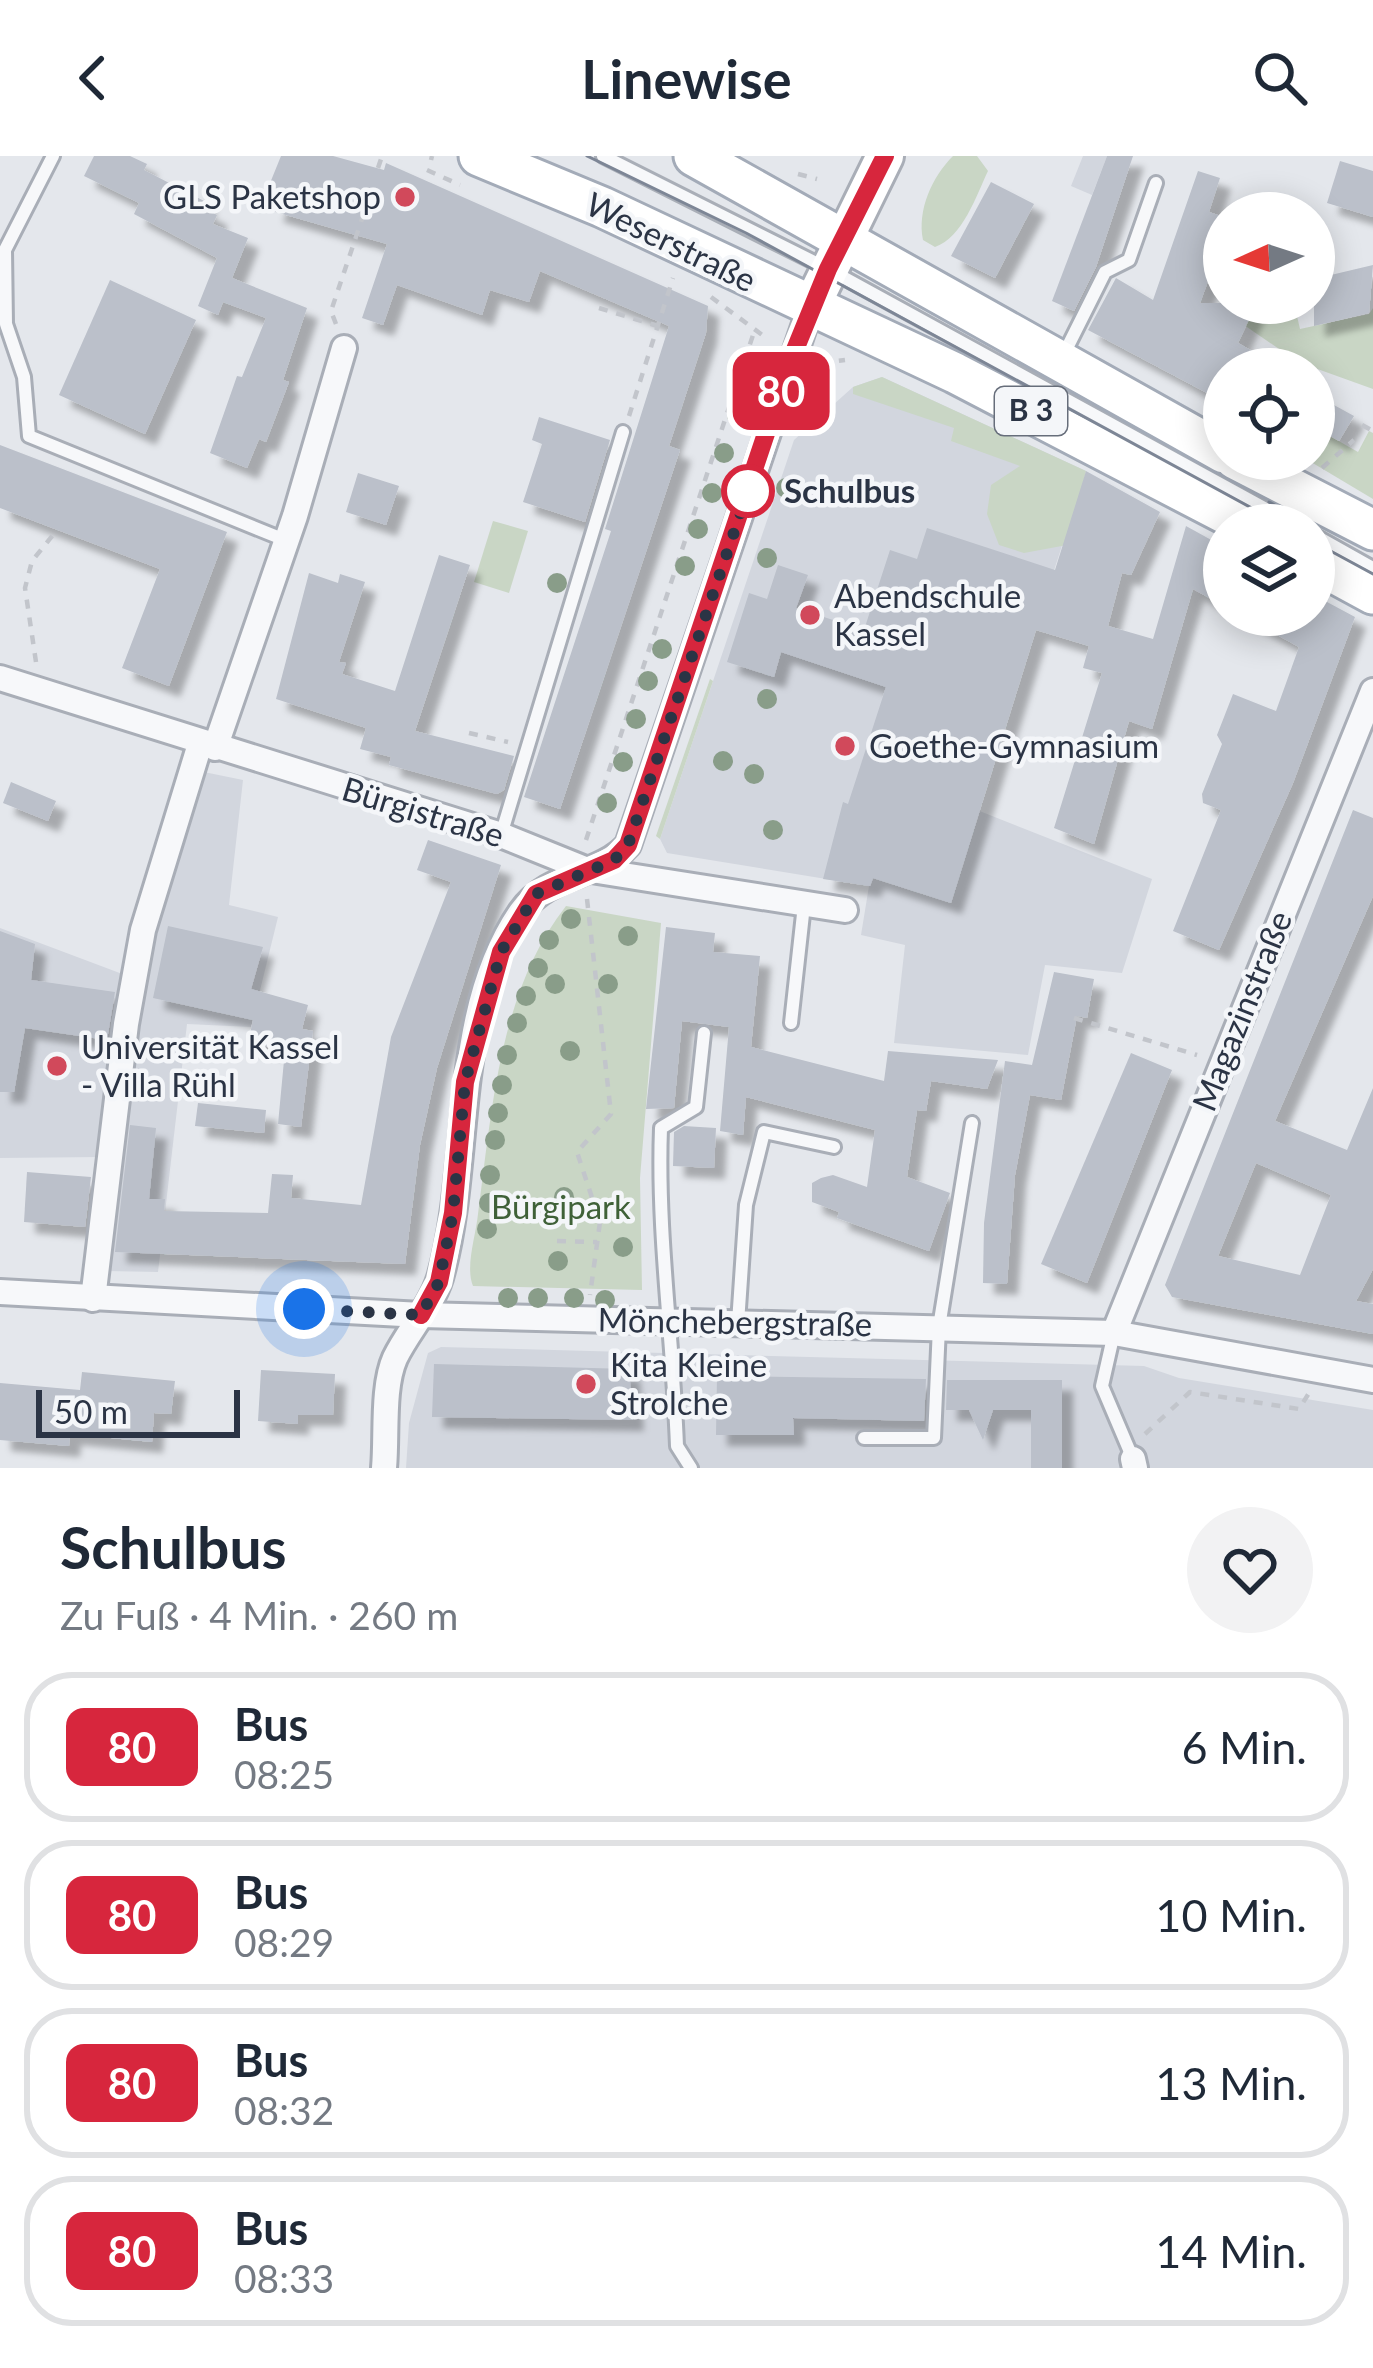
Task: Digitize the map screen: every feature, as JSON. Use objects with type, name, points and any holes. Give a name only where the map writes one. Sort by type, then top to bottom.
[{"type":"main road","name":"Weserstraße","points":[[479,156],[602,207],[1066,428],[1207,504]]},
{"type":"main road","name":"B 3","points":[[694,156],[836,252],[1061,360],[1203,441]]},
{"type":"main road","points":[[810,309],[885,156]]},
{"type":"main road","points":[[1276,480],[1373,530]]},
{"type":"main road","points":[[1335,573],[1373,594]]},
{"type":"street","points":[[384,1468],[392,1363],[439,1282],[453,1213],[465,1082],[501,952],[536,894],[614,860],[628,845],[810,309]]},
{"type":"street","points":[[93,1299],[126,1024],[143,930],[286,541],[344,348]]},
{"type":"street","name":"Bürgistraße","points":[[0,678],[501,835],[585,869],[845,910]]},
{"type":"street","name":"Magazinstraße","points":[[1114,1333],[1373,691]]},
{"type":"street","name":"Mönchebergstraße","points":[[0,1292],[421,1315],[1114,1333],[1373,1380]]},
{"type":"lane","points":[[53,156],[5,250],[6,324],[24,377],[29,436],[286,541]]},
{"type":"lane","points":[[603,156],[836,252],[1260,504]]},
{"type":"lane","points":[[1061,360],[1105,272],[1129,260],[1156,183]]},
{"type":"lane","points":[[501,835],[623,432]]},
{"type":"lane","points":[[1335,547],[1373,568]]},
{"type":"lane","points":[[791,1023],[804,904]]},
{"type":"lane","points":[[691,1468],[676,1446],[673,1322],[658,1210],[661,1128],[696,1106],[704,1033]]},
{"type":"lane","points":[[864,1438],[934,1438],[939,1327],[972,1123]]},
{"type":"lane","points":[[738,1323],[746,1205],[764,1132],[834,1147]]},
{"type":"lane","points":[[1114,1333],[1102,1386],[1134,1463]]},
{"type":"path","points":[[378,169],[382,156]]},
{"type":"path","points":[[344,348],[331,311],[363,216]]},
{"type":"path","points":[[623,432],[674,277]]},
{"type":"path","points":[[712,298],[765,338]]},
{"type":"path","points":[[599,308],[658,326]]},
{"type":"path","points":[[588,1318],[600,1222],[577,1152],[611,1114],[592,976],[586,836],[754,332]]},
{"type":"path","points":[[820,362],[857,358]]},
{"type":"path","points":[[1362,425],[1373,430]]},
{"type":"path","points":[[1335,457],[1354,440]]},
{"type":"path","points":[[40,692],[25,588],[32,561],[57,530]]},
{"type":"path","points":[[469,733],[525,747]]},
{"type":"path","points":[[1074,1018],[1220,1062]]},
{"type":"path","points":[[557,1240],[597,1242]]},
{"type":"path","points":[[1134,1463],[1147,1430],[1190,1391],[1299,1409],[1324,1371]]},
{"type":"shaded area","points":[[1083,156],[1107,156],[1092,195],[1071,186]]},
{"type":"shaded area","name":"Goethe-Gymnasium","points":[[882,377],[1086,471],[977,810],[1152,879],[1122,973],[1045,965],[1028,1055],[894,1043],[905,945],[861,935],[869,886],[667,853],[660,839],[794,440],[853,387]]},
{"type":"shaded area","points":[[199,771],[243,780],[229,905],[278,917],[251,1027],[187,1024],[158,1272],[106,1271],[134,1023]]},
{"type":"shaded area","name":"Universität Kassel - Villa Rühl","points":[[0,928],[125,975],[101,1157],[0,1158]]},
{"type":"shaded area","points":[[441,1347],[1144,1366],[1179,1378],[1373,1410],[1373,1468],[406,1468],[409,1423],[428,1353]]},
{"type":"green space","points":[[953,156],[977,156],[988,171],[961,225],[935,247],[923,240],[924,206]]},
{"type":"green space","points":[[1373,308],[1373,389],[1335,375],[1335,348],[1278,348],[1243,324],[1299,324],[1300,329],[1335,324],[1369,314]]},
{"type":"green space","points":[[882,377],[1086,471],[1067,545],[1024,553],[999,545],[987,514],[991,485],[1020,466],[951,441],[954,428],[853,394],[853,387]]},
{"type":"green space","points":[[1369,431],[1373,433],[1373,499],[1335,476],[1335,439],[1358,452]]},
{"type":"green space","points":[[493,521],[528,531],[509,593],[474,582]]},
{"type":"green space","points":[[710,679],[713,681],[660,839],[656,836]]},
{"type":"green space","name":"Bürgipark","points":[[566,906],[661,923],[640,1178],[642,1290],[473,1286],[471,1278],[502,1053],[526,975]]},
{"type":"building","points":[[94,156],[130,156],[147,164],[144,170],[206,202],[203,208],[217,215],[213,224],[248,238],[232,278],[307,308],[283,380],[289,382],[266,442],[259,439],[247,468],[210,453],[237,376],[242,377],[266,318],[223,302],[218,315],[198,306],[217,258],[134,214],[139,203],[84,176]]},
{"type":"building","points":[[281,156],[333,156],[384,170],[386,163],[708,306],[706,333],[669,446],[680,450],[560,809],[524,797],[611,531],[605,529],[669,326],[540,271],[529,302],[490,290],[482,315],[397,285],[383,325],[362,318],[387,244],[272,211],[280,191],[268,188]]},
{"type":"building","points":[[1107,156],[1133,156],[1096,267],[1074,311],[1052,301]]},
{"type":"building","points":[[1340,161],[1373,171],[1373,217],[1335,205],[1335,192],[1330,192]]},
{"type":"building","points":[[1198,171],[1220,178],[1215,192],[1203,192],[1203,324],[1247,324],[1238,343],[1247,348],[1203,348],[1203,391],[1088,330],[1116,278],[1153,300]]},
{"type":"building","points":[[991,182],[1034,204],[995,278],[951,256]]},
{"type":"building","points":[[1373,265],[1369,313],[1335,321],[1335,274]]},
{"type":"building","points":[[110,280],[196,320],[145,434],[59,395]]},
{"type":"building","points":[[1335,406],[1354,416],[1339,441],[1335,439]]},
{"type":"building","points":[[539,417],[610,440],[585,522],[523,502],[542,444],[532,440]]},
{"type":"building","points":[[0,445],[227,532],[169,686],[122,668],[160,569],[0,508]]},
{"type":"building","points":[[1086,471],[1160,512],[1131,575],[1122,573],[1108,626],[1153,639],[1186,526],[1203,535],[1203,594],[1193,589],[1152,729],[1129,721],[1094,844],[1054,828],[1102,673],[1083,668],[1089,646],[1036,630],[951,903],[873,878],[870,886],[823,879],[843,802],[848,804],[886,687],[781,652],[774,677],[727,662],[749,593],[767,599],[778,565],[808,575],[796,608],[864,630],[890,550],[917,559],[927,528],[1055,570]]},
{"type":"building","points":[[358,473],[399,486],[386,525],[346,512]]},
{"type":"building","points":[[439,555],[470,565],[415,731],[514,756],[504,790],[497,794],[389,765],[391,757],[360,749],[366,728],[276,699],[309,573],[338,583],[340,574],[365,582],[339,662],[346,663],[342,674],[395,691]]},
{"type":"building","points":[[1335,606],[1355,617],[1293,783],[1219,950],[1173,931],[1221,810],[1203,803],[1202,794],[1222,744],[1217,735],[1233,694],[1276,711],[1299,647],[1279,636],[1335,636]]},
{"type":"building","points":[[11,782],[56,801],[48,821],[3,803]]},
{"type":"building","points":[[1353,810],[1373,818],[1373,896],[1275,1121],[1347,1150],[1373,1088],[1373,1269],[1356,1301],[1373,1304],[1373,1334],[1172,1297],[1165,1285]],"holes":[[[1256,1163],[1331,1195],[1300,1275],[1218,1256]]]},
{"type":"building","points":[[428,840],[501,865],[437,1068],[420,1145],[405,1264],[115,1252],[130,1125],[156,1128],[149,1199],[165,1199],[164,1211],[268,1213],[272,1174],[293,1175],[291,1198],[361,1205],[391,1037],[451,882],[417,870]]},
{"type":"building","points":[[168,926],[263,947],[251,989],[308,1005],[302,1029],[313,1031],[301,1127],[278,1124],[285,1050],[248,1043],[253,1020],[153,998]]},
{"type":"building","points":[[666,927],[715,933],[713,952],[760,956],[751,1047],[884,1081],[888,1051],[998,1060],[987,1089],[931,1081],[926,1111],[917,1110],[907,1177],[950,1193],[929,1251],[837,1218],[839,1212],[812,1202],[812,1183],[821,1178],[833,1175],[867,1187],[875,1130],[746,1097],[743,1135],[720,1131],[729,1027],[682,1021],[674,1108],[646,1109]]},
{"type":"building","points":[[0,931],[35,944],[31,980],[115,992],[107,1040],[25,1028],[14,1092],[0,1092]]},
{"type":"building","points":[[1054,972],[1094,979],[1087,1018],[1077,1016],[1061,1100],[1030,1095],[1015,1175],[1007,1284],[983,1283],[984,1223],[1005,1061],[1032,1065]]},
{"type":"building","points":[[1131,1053],[1172,1070],[1087,1283],[1041,1264]]},
{"type":"building","points":[[198,1103],[266,1110],[264,1133],[195,1126]]},
{"type":"building","points":[[684,1126],[716,1128],[714,1168],[673,1166],[674,1132]]},
{"type":"building","points":[[27,1172],[91,1177],[85,1227],[24,1222]]},
{"type":"building","points":[[434,1364],[629,1369],[633,1420],[432,1417]]},
{"type":"building","points":[[261,1370],[335,1374],[333,1415],[298,1415],[298,1424],[258,1421]]},
{"type":"building","points":[[82,1372],[175,1381],[171,1414],[154,1413],[152,1442],[70,1434],[69,1446],[0,1440],[0,1383],[80,1390]]},
{"type":"building","points":[[717,1376],[926,1379],[924,1421],[793,1418],[794,1435],[716,1435]]},
{"type":"building","points":[[947,1380],[1062,1380],[1062,1468],[1031,1468],[1031,1410],[993,1410],[983,1440],[969,1410],[946,1410]]},
{"type":"tram line","points":[[587,156],[746,233],[1244,504]]},
{"type":"tram line","points":[[1269,502],[1273,504]]},
{"type":"tram line","points":[[1335,553],[1373,574]]},
{"type":"bus line","name":"80","points":[[421,1315],[439,1282],[453,1213],[465,1082],[501,952],[520,913],[536,894],[569,875],[614,860],[628,845],[790,362],[828,269],[885,156]]},
{"type":"place","name":"GLS Paketshop","points":[[405,197]]},
{"type":"place","name":"Schulbus","points":[[748,491]]},
{"type":"place","name":"Abendschule Kassel","points":[[810,615]]},
{"type":"place","name":"Goethe-Gymnasium","points":[[845,746]]},
{"type":"place","name":"Universität Kassel - Villa Rühl","points":[[57,1066]]},
{"type":"place","name":"Kita Kleine Strolche","points":[[586,1384]]},
{"type":"route","points":[[304,1309],[421,1315],[439,1282],[453,1213],[465,1082],[501,952],[520,913],[536,894],[569,875],[614,860],[628,845],[748,491]]}]
